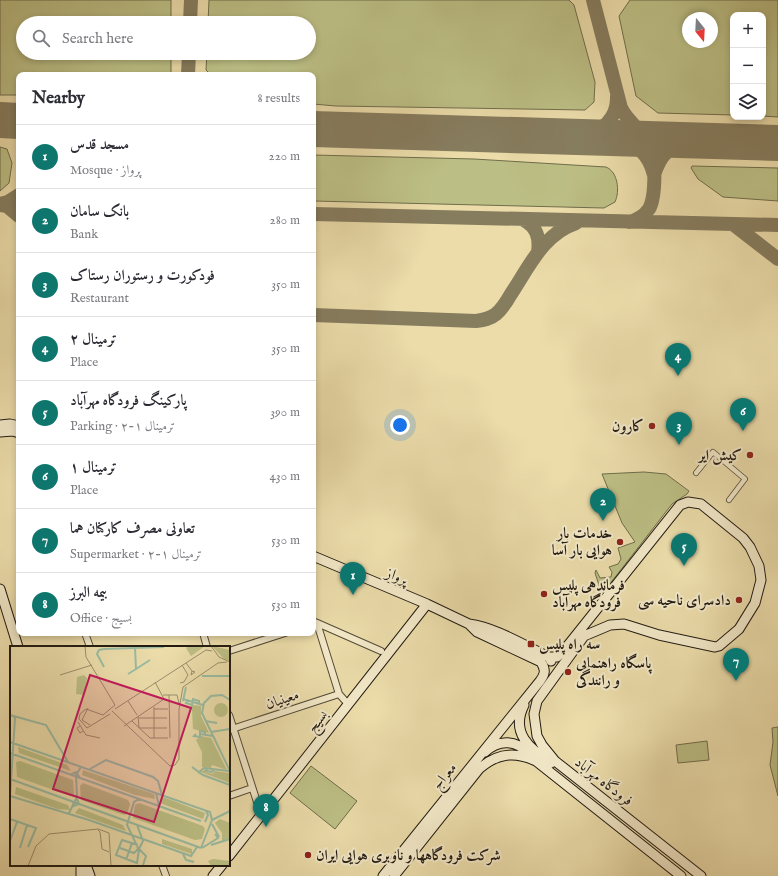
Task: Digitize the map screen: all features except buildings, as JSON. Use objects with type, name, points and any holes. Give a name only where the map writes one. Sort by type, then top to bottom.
[{"type":"main road","points":[[0,426],[10,424],[16,425]]},
{"type":"main road","points":[[0,432],[16,432]]},
{"type":"main road","points":[[554,675],[554,667],[557,659],[581,634],[680,505],[688,502],[701,504],[743,538],[756,557],[761,580],[757,598],[740,629],[719,646],[714,647],[659,635],[624,624],[610,625],[581,634]]},
{"type":"main road","name":"پرواز","points":[[316,557],[427,604],[469,624],[481,626],[557,659]]},
{"type":"main road","points":[[0,589],[18,646]]},
{"type":"main road","name":"بسیج","points":[[230,855],[427,604]]},
{"type":"main road","name":"پرواز","points":[[469,624],[477,632],[541,662],[544,668],[544,675],[528,695]]},
{"type":"main road","points":[[554,675],[557,659]]},
{"type":"main road","name":"فرودگاه مهرآباد","points":[[554,675],[537,701],[534,714],[537,736],[542,745],[555,761],[701,876]]},
{"type":"main road","points":[[528,695],[521,710],[519,722],[522,739],[547,760],[584,784]]},
{"type":"main road","name":"معراج","points":[[394,876],[528,695]]},
{"type":"main road","name":"فرودگاه مهرآباد","points":[[476,766],[497,756],[506,754],[518,754],[536,761],[681,876]]},
{"type":"main road","name":"معراج","points":[[383,876],[476,766]]},
{"type":"main road","points":[[642,845],[650,835]]},
{"type":"main road","points":[[86,866],[90,876]]},
{"type":"main road","points":[[213,876],[221,866]]},
{"type":"street","points":[[696,472],[713,452],[744,479],[729,500]]},
{"type":"street","points":[[316,623],[381,651]]},
{"type":"street","points":[[316,628],[339,694],[348,704]]},
{"type":"street","points":[[86,636],[90,646]]},
{"type":"street","points":[[204,636],[207,646]]},
{"type":"street","points":[[230,651],[276,636]]},
{"type":"street","name":"معینیان","points":[[231,729],[339,694]]},
{"type":"street","points":[[231,729],[257,802]]},
{"type":"street","points":[[230,796],[252,788]]},
{"type":"street","points":[[162,866],[166,876]]},
{"type":"green space","points":[[0,0],[171,0],[171,16],[16,16],[16,60],[171,60],[171,72],[16,72],[16,95],[0,95]]},
{"type":"green space","points":[[209,0],[569,0],[574,5],[595,82],[594,102],[585,110],[336,106],[316,104],[316,72],[208,72],[206,70],[207,60],[316,60],[316,16],[208,16]]},
{"type":"green space","points":[[630,0],[778,0],[778,117],[766,116],[766,12],[730,12],[730,115],[658,113],[636,96],[619,16]]},
{"type":"green space","points":[[0,147],[7,149],[12,163],[9,183],[0,191]]},
{"type":"green space","points":[[316,155],[474,159],[606,167],[613,173],[618,187],[615,202],[604,208],[316,201]]},
{"type":"green space","points":[[692,166],[778,168],[778,201],[723,197],[698,179],[691,168]]},
{"type":"green space","points":[[644,472],[666,474],[689,491],[672,504],[602,594],[595,573],[596,570],[600,578],[611,577],[612,572],[609,567],[618,564],[621,559],[618,548],[635,542],[622,523],[602,474]]},
{"type":"green space","points":[[778,727],[778,796],[770,765],[773,742],[772,728]]},
{"type":"green space","points":[[707,741],[709,760],[678,763],[676,745]]},
{"type":"green space","points":[[311,766],[357,801],[335,829],[290,793]]},
{"type":"taxiway","points":[[190,16],[191,0]]},
{"type":"taxiway","points":[[593,0],[621,108],[624,114],[647,139],[652,150],[654,187],[651,203],[649,209],[643,216],[629,222]]},
{"type":"taxiway","points":[[188,72],[189,60]]},
{"type":"taxiway","points":[[582,137],[596,131],[607,123],[615,111],[617,96]]},
{"type":"taxiway","points":[[0,121],[9,124],[16,130]]},
{"type":"taxiway","points":[[641,132],[665,140]]},
{"type":"taxiway","points":[[617,138],[631,143],[641,151],[649,161],[654,175],[659,162],[671,148],[690,140]]},
{"type":"taxiway","points":[[0,204],[8,202],[16,197]]},
{"type":"taxiway","points":[[0,205],[7,206],[16,214]]},
{"type":"taxiway","points":[[316,214],[778,225]]},
{"type":"taxiway","points":[[524,220],[532,226],[537,233],[538,252]]},
{"type":"taxiway","points":[[316,315],[476,321],[487,319],[494,316],[502,307],[538,252],[546,243],[564,228],[576,223]]},
{"type":"taxiway","points":[[734,225],[778,259]]},
{"type":"runway","points":[[0,120],[16,121]]},
{"type":"runway","points":[[316,129],[778,143]]},
{"type":"place","name":"ترمینال ۲","points":[[678,376]]},
{"type":"place","name":"کارون","points":[[652,426]]},
{"type":"place","name":"ترمینال ۱","points":[[743,431]]},
{"type":"place","name":"فودکورت و رستوران رستاک","points":[[679,445]]},
{"type":"place","name":"کیش ایر","points":[[750,455]]},
{"type":"place","name":"بانک سامان","points":[[603,521]]},
{"type":"place","name":"خدمات بار هوایی بار آسا","points":[[620,542]]},
{"type":"place","name":"پارکینگ فرودگاه مهرآباد","points":[[684,566]]},
{"type":"place","name":"فرماندهی پلیس فرودگاه مهرآباد","points":[[544,594]]},
{"type":"place","name":"مسجد قدس","points":[[353,595]]},
{"type":"place","name":"دادسرای ناحیه سی","points":[[739,600]]},
{"type":"place","name":"سه راه پلیس","points":[[531,644]]},
{"type":"place","name":"پاسگاه راهنمایی و رانندگی","points":[[568,672]]},
{"type":"place","name":"تعاونی مصرف کارکنان هما","points":[[736,681]]},
{"type":"place","name":"بیمه البرز","points":[[266,827]]},
{"type":"place","name":"شرکت فرودگاهها و ناوبری هوایی ایران","points":[[308,855]]}]
